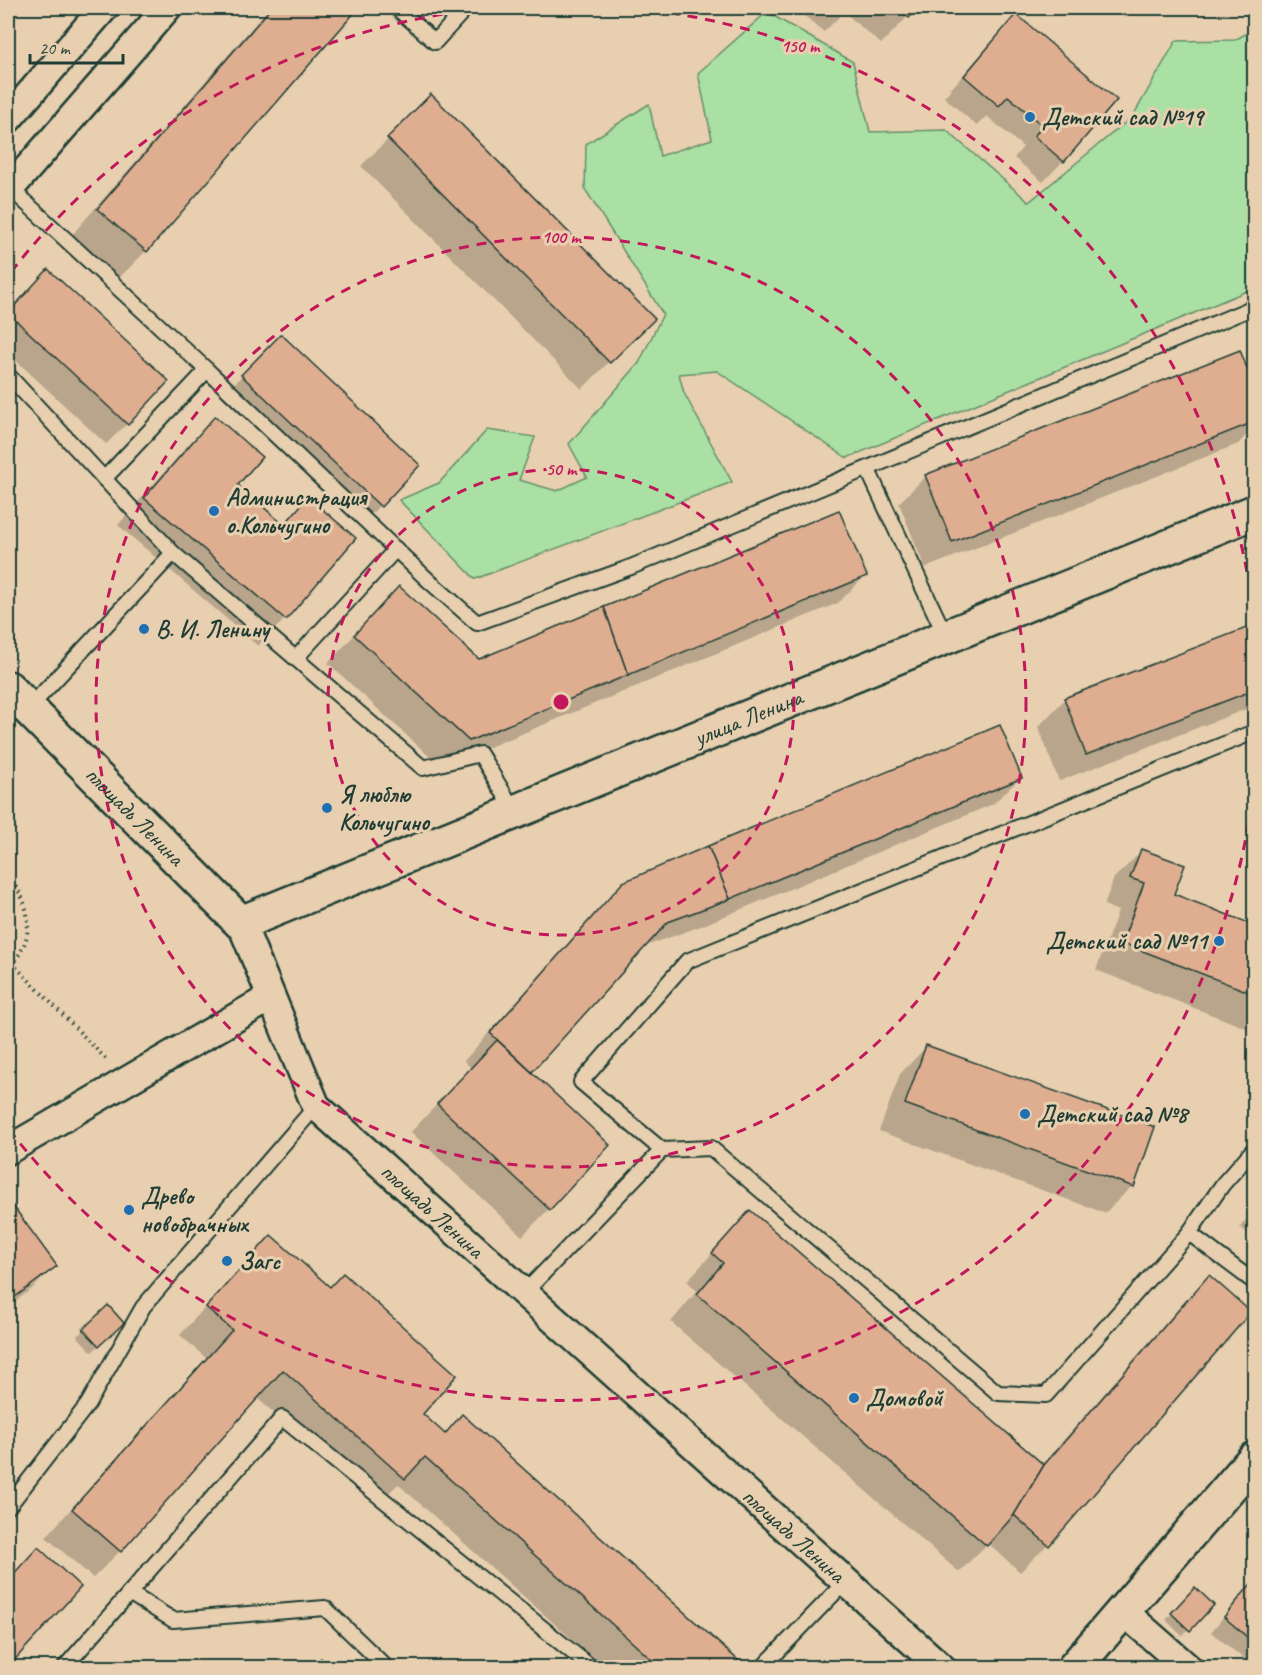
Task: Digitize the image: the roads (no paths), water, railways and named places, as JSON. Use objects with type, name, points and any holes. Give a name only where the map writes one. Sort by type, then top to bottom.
[{"type":"main road","name":"улица Ленина","points":[[241,924],[1254,512]]},
{"type":"main road","name":"площадь Ленина","points":[[18,699],[241,924]]},
{"type":"main road","points":[[1074,1668],[1254,1459]]},
{"type":"street","points":[[8,119],[104,8]]},
{"type":"street","points":[[9,190],[167,8]]},
{"type":"street","name":"площадь Ленина","points":[[241,924],[316,1106],[942,1668]]},
{"type":"street","points":[[8,1150],[271,997]]},
{"type":"street","points":[[1123,1611],[1188,1668]]},
{"type":"lane","points":[[397,8],[435,42],[466,8]]},
{"type":"lane","points":[[9,190],[207,370],[477,623],[631,567],[1254,307]]},
{"type":"lane","points":[[104,479],[207,370]]},
{"type":"lane","points":[[8,375],[173,553],[423,768],[480,754],[515,812]]},
{"type":"lane","points":[[868,470],[946,637]]},
{"type":"lane","points":[[296,658],[396,549]]},
{"type":"lane","points":[[18,699],[173,553]]},
{"type":"lane","points":[[1254,732],[687,961],[582,1082],[662,1150],[711,1148],[998,1394],[1046,1395],[1190,1233],[1223,1184],[1254,1149]]},
{"type":"lane","points":[[8,1507],[88,1404],[143,1307],[316,1106]]},
{"type":"lane","points":[[525,1292],[662,1150]]},
{"type":"lane","points":[[1190,1233],[1254,1282]]},
{"type":"lane","points":[[64,1668],[282,1418],[592,1668]]},
{"type":"lane","points":[[762,1668],[846,1581]]},
{"type":"lane","points":[[129,1593],[173,1620],[325,1608],[387,1668]]},
{"type":"place","name":"Детский сад №19","points":[[1030,117]]},
{"type":"place","name":"Администрация о.Кольчугино","points":[[214,511]]},
{"type":"place","name":"В. И. Ленину","points":[[144,629]]},
{"type":"place","name":"Я люблю Кольчугино","points":[[327,808]]},
{"type":"place","name":"Детский сад №11","points":[[1219,941]]},
{"type":"place","name":"Детский сад №8","points":[[1025,1114]]},
{"type":"place","name":"Древо новобрачных","points":[[129,1210]]},
{"type":"place","name":"Загс","points":[[227,1261]]},
{"type":"place","name":"Домовой","points":[[854,1398]]}]
